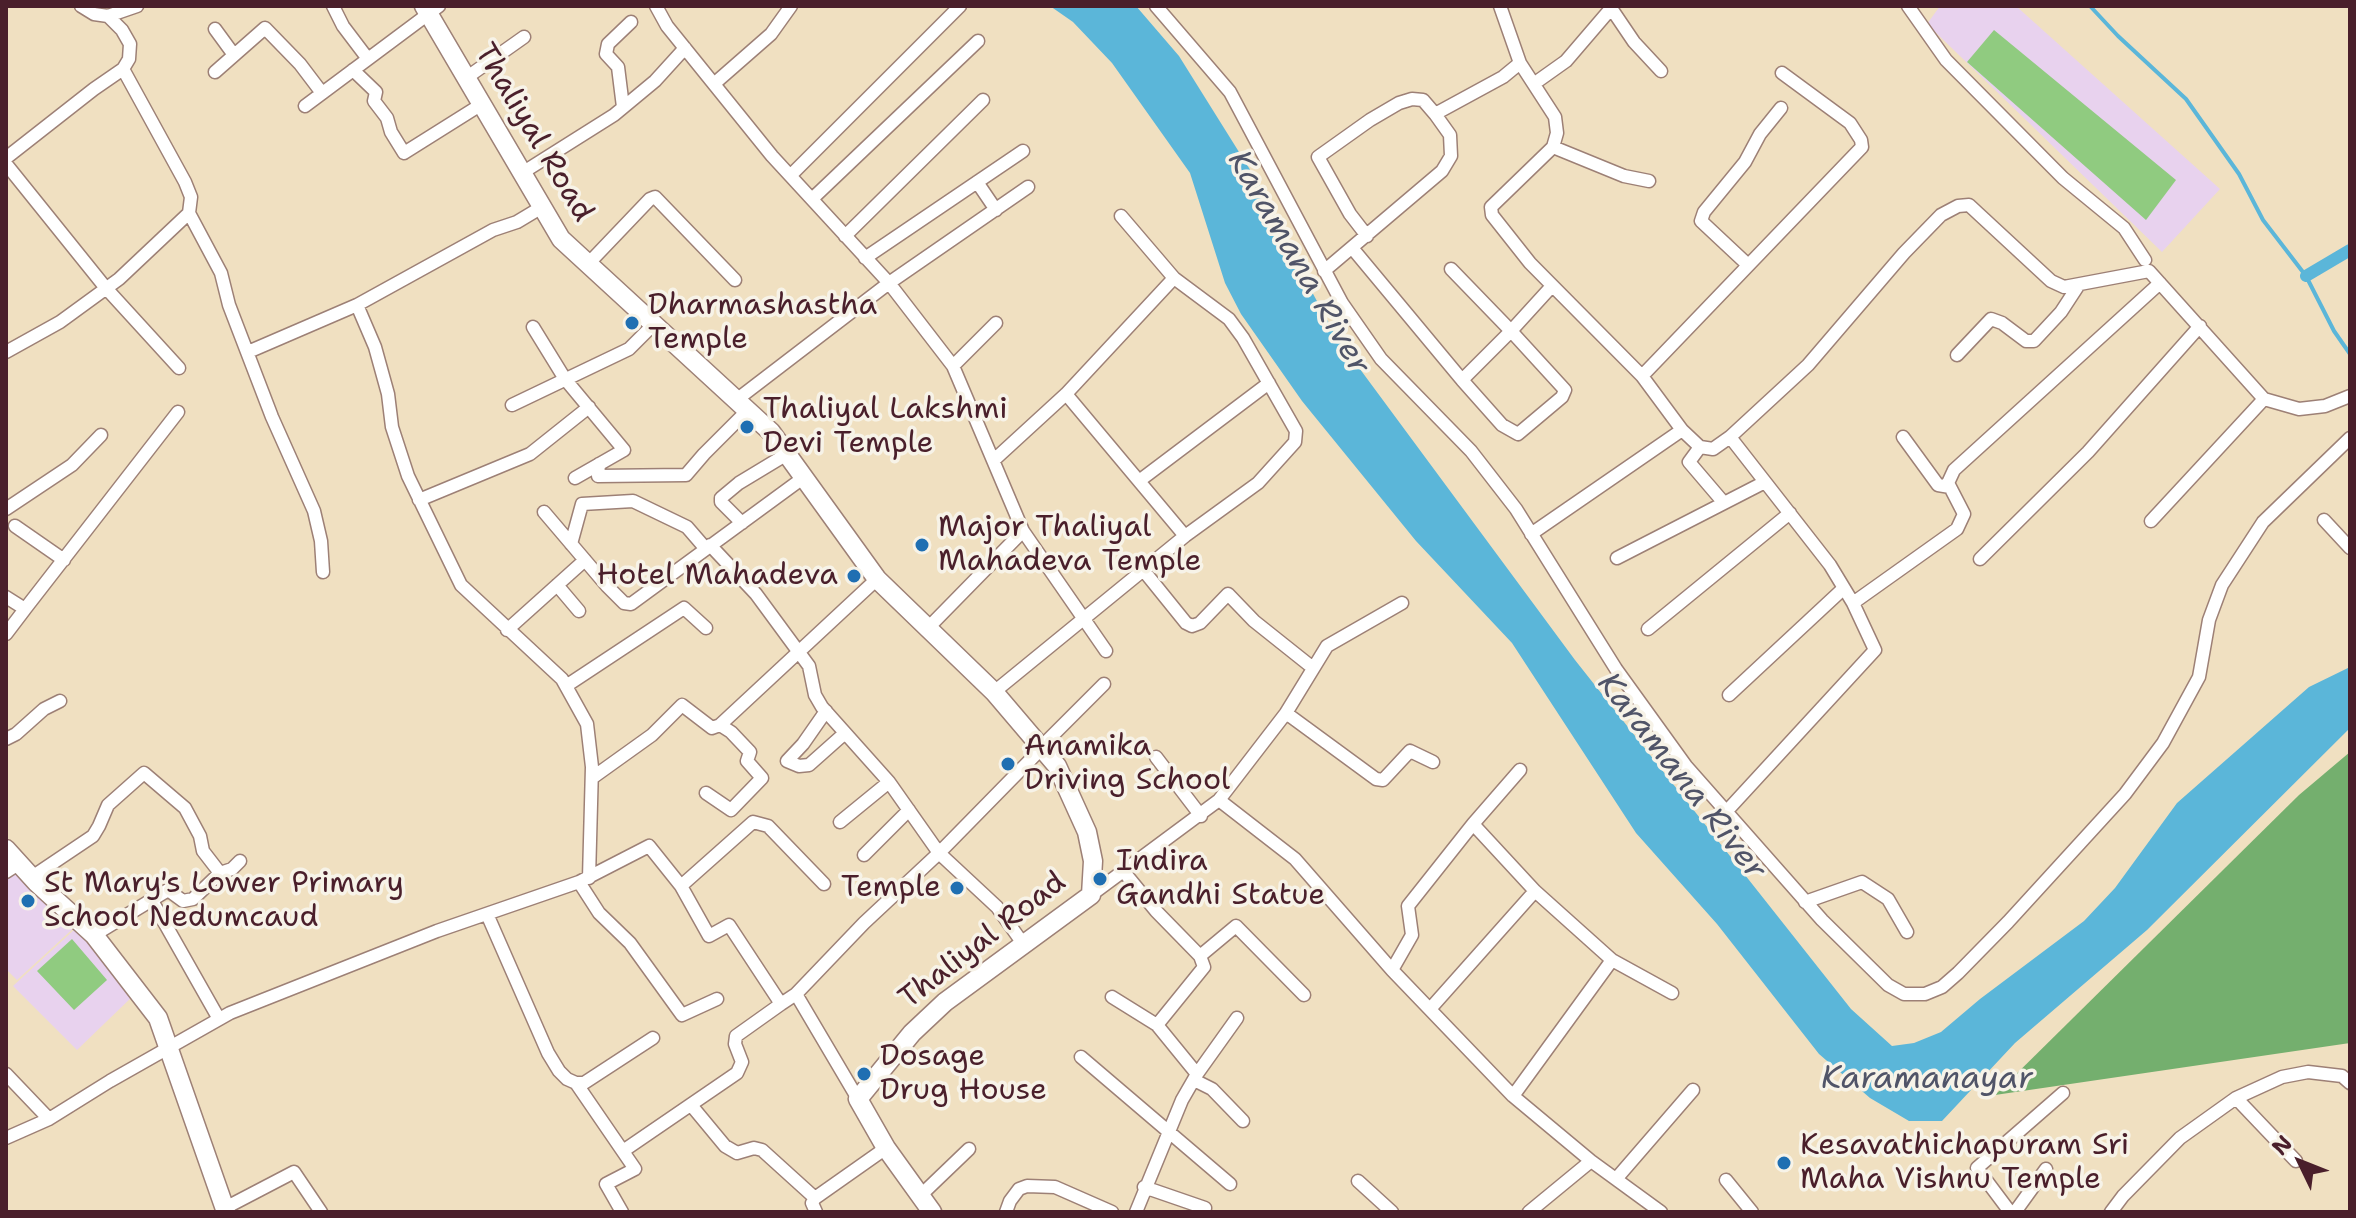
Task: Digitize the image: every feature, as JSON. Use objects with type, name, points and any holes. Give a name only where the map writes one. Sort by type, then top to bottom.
[{"type":"street","points":[[81,6],[94,14],[108,16],[137,6]]},
{"type":"street","points":[[333,6],[343,26],[368,59]]},
{"type":"street","points":[[656,6],[667,26],[773,158],[889,283],[953,366],[1023,531],[1106,651]]},
{"type":"street","points":[[715,83],[771,34],[791,6]]},
{"type":"street","points":[[791,175],[960,6]]},
{"type":"street","points":[[1156,6],[1230,92],[1342,303],[1381,359],[1471,451],[1516,509],[1616,669],[1686,766],[1805,902],[1888,985],[1904,994],[1925,994],[1942,987],[2008,922],[2125,794],[2163,743],[2199,677],[2209,620],[2222,585],[2263,522],[2350,438]]},
{"type":"street","points":[[1500,6],[1520,63],[1555,117],[1557,133],[1553,147],[1491,207],[1492,215],[1530,263],[1642,376],[1682,430],[1700,447],[1713,449],[1730,437],[1808,365],[1904,253],[1941,215],[1958,206],[1969,205],[2051,281],[2064,287],[2149,271],[2264,399],[2299,409],[2325,406],[2350,396]]},
{"type":"street","points":[[1908,6],[1946,60],[2063,178],[2124,228],[2145,260]]},
{"type":"street","points":[[305,106],[430,9]]},
{"type":"street","name":"Thaliyal Road","points":[[430,9],[466,78],[561,239],[771,432],[877,579],[994,692],[1057,766],[1087,832],[1093,861],[1091,895],[945,1002],[912,1033],[858,1099]]},
{"type":"street","points":[[1535,83],[1566,61],[1608,12],[1613,11],[1634,42],[1661,71]]},
{"type":"street","points":[[6,158],[123,69],[129,59],[130,44],[108,16]]},
{"type":"street","points":[[623,107],[618,67],[606,54],[608,44],[631,22]]},
{"type":"street","points":[[215,72],[265,28],[300,64],[322,93]]},
{"type":"street","points":[[215,29],[234,55]]},
{"type":"street","points":[[466,78],[524,37]]},
{"type":"street","points":[[812,199],[978,41]]},
{"type":"street","points":[[522,173],[623,107],[655,81],[685,48]]},
{"type":"street","points":[[1435,114],[1503,77],[1520,63]]},
{"type":"street","points":[[123,69],[191,197],[189,213],[221,273],[229,305],[272,417],[314,511],[321,541],[323,572]]},
{"type":"street","points":[[353,70],[376,92],[374,101],[387,118],[391,132],[404,153],[482,104]]},
{"type":"street","points":[[1642,376],[1862,147],[1850,123],[1782,73]]},
{"type":"street","points":[[845,236],[983,100]]},
{"type":"street","points":[[1324,271],[1353,249],[1442,171],[1451,156],[1450,135],[1423,100],[1399,103],[1318,157],[1350,214],[1367,236]]},
{"type":"street","points":[[1748,265],[1701,221],[1704,212],[1745,162],[1760,134],[1781,108]]},
{"type":"street","points":[[1553,147],[1624,176],[1649,181]]},
{"type":"street","points":[[865,258],[1023,151]]},
{"type":"street","points":[[6,164],[105,287],[179,368]]},
{"type":"street","points":[[977,182],[996,210]]},
{"type":"street","points":[[599,464],[598,476],[686,475],[741,406],[889,283],[1028,187]]},
{"type":"street","points":[[588,264],[655,197],[735,280]]},
{"type":"street","points":[[248,352],[357,305],[493,230],[517,222],[542,207]]},
{"type":"street","points":[[6,352],[60,322],[119,279],[189,213]]},
{"type":"street","points":[[994,692],[1185,536],[1258,483],[1295,442],[1293,423],[1229,319],[1174,278],[1121,216]]},
{"type":"street","points":[[1353,249],[1502,425],[1518,434],[1562,397],[1565,390],[1451,269]]},
{"type":"street","points":[[994,460],[1066,394],[1174,278]]},
{"type":"street","points":[[1853,603],[1957,529],[1964,514],[1948,483],[1954,470],[2160,283]]},
{"type":"street","points":[[1462,380],[1552,286]]},
{"type":"street","points":[[1957,355],[1991,319],[2002,323],[2026,341],[2034,341],[2061,312],[2078,286]]},
{"type":"street","points":[[357,305],[375,347],[388,394],[392,427],[419,500],[461,585],[507,630],[525,643],[566,686],[587,724],[592,778],[584,880],[599,913],[630,943],[682,1015],[717,999]]},
{"type":"street","points":[[953,366],[996,323]]},
{"type":"street","points":[[512,405],[629,349],[653,325]]},
{"type":"street","points":[[1980,559],[2088,452],[2200,326]]},
{"type":"street","points":[[533,327],[565,379],[624,450],[575,478]]},
{"type":"street","points":[[1139,481],[1269,383]]},
{"type":"street","points":[[1066,394],[1185,536]]},
{"type":"street","points":[[2151,521],[2264,399]]},
{"type":"street","points":[[419,500],[530,454],[589,407]]},
{"type":"street","points":[[6,634],[178,412]]},
{"type":"street","points":[[1531,534],[1682,430]]},
{"type":"street","points":[[6,509],[72,465],[101,435]]},
{"type":"street","points":[[1725,813],[1875,650],[1844,588],[1730,437]]},
{"type":"street","points":[[1903,437],[1938,485],[1950,487]]},
{"type":"street","points":[[1700,447],[1689,462],[1724,503]]},
{"type":"street","points":[[742,523],[721,502],[721,498],[739,483],[787,454]]},
{"type":"street","points":[[544,512],[624,603],[631,604],[803,478]]},
{"type":"street","points":[[1617,558],[1765,482]]},
{"type":"street","points":[[571,544],[582,504],[633,501],[687,527],[756,594],[809,666],[815,695],[826,711],[889,782],[939,853],[997,907],[1024,945]]},
{"type":"street","points":[[1648,629],[1790,513]]},
{"type":"street","points":[[2324,520],[2350,548]]},
{"type":"street","points":[[15,526],[64,560]]},
{"type":"street","points":[[927,629],[1023,531]]},
{"type":"street","points":[[507,630],[585,560]]},
{"type":"street","points":[[1144,571],[1186,623],[1192,626],[1200,623],[1228,594],[1254,621],[1313,668]]},
{"type":"street","points":[[592,778],[652,735],[682,705],[712,728],[720,725],[877,579]]},
{"type":"street","points":[[557,585],[579,611]]},
{"type":"street","points":[[1729,695],[1844,588]]},
{"type":"street","points":[[6,597],[25,609]]},
{"type":"street","points":[[1091,895],[1219,800],[1286,713],[1327,646],[1402,603]]},
{"type":"street","points":[[566,686],[684,608],[706,628]]},
{"type":"street","points":[[623,1151],[737,1073],[742,1062],[735,1044],[736,1036],[796,994],[1104,684]]},
{"type":"street","points":[[6,739],[44,709],[60,701]]},
{"type":"street","points":[[826,711],[787,761],[799,766],[809,765],[845,733]]},
{"type":"street","points":[[1286,713],[1376,779],[1383,780],[1410,751],[1433,762]]},
{"type":"street","points":[[720,725],[750,752],[747,761],[762,778],[731,810]]},
{"type":"street","points":[[1156,757],[1201,816]]},
{"type":"street","points":[[1392,970],[1412,935],[1408,906],[1520,770]]},
{"type":"street","points":[[19,871],[93,836],[108,805],[144,773],[185,808],[200,836],[203,851],[220,873]]},
{"type":"street","points":[[840,822],[889,782]]},
{"type":"street","points":[[706,793],[731,810],[746,826]]},
{"type":"street","points":[[1219,800],[1295,859],[1392,970],[1513,1096],[1591,1161],[1661,1212]]},
{"type":"street","points":[[864,855],[909,810]]},
{"type":"street","points":[[681,886],[753,822],[768,826],[824,884]]},
{"type":"street","points":[[1473,824],[1535,891],[1612,960],[1672,993]]},
{"type":"street","points":[[6,1138],[49,1119],[168,1048],[252,1003],[584,880],[649,846],[681,886],[709,936],[729,925],[781,1004]]},
{"type":"street","points":[[6,849],[19,871],[94,935],[158,1018],[226,1210],[294,1172],[321,1212]]},
{"type":"street","points":[[94,935],[168,890],[183,901],[193,899],[220,873],[232,869],[240,861]]},
{"type":"street","points":[[1124,872],[1204,962],[1200,974],[1157,1025]]},
{"type":"street","points":[[1805,902],[1862,882],[1888,899],[1907,932]]},
{"type":"street","points":[[1430,1009],[1535,891]]},
{"type":"street","points":[[151,899],[219,1019]]},
{"type":"street","points":[[487,914],[548,1053],[559,1071],[576,1083],[635,1169],[606,1184],[622,1212]]},
{"type":"street","points":[[1200,956],[1236,926],[1304,995]]},
{"type":"street","points":[[1513,1096],[1612,960]]},
{"type":"street","points":[[796,994],[886,1148],[932,1212]]},
{"type":"street","points":[[1112,997],[1157,1025],[1196,1077],[1243,1121]]},
{"type":"street","points":[[1136,1212],[1144,1187],[1196,1077],[1237,1018]]},
{"type":"street","points":[[576,1083],[584,1083],[653,1038]]},
{"type":"street","points":[[1081,1057],[1230,1184]]},
{"type":"street","points":[[2111,1212],[2180,1138],[2236,1098],[2282,1077],[2308,1072],[2342,1076],[2350,1083]]},
{"type":"street","points":[[6,1074],[49,1119]]},
{"type":"street","points":[[1616,1179],[1693,1090]]},
{"type":"street","points":[[2046,1169],[2012,1212],[1977,1168],[2063,1093]]},
{"type":"street","points":[[2236,1098],[2296,1161]]},
{"type":"street","points":[[691,1105],[725,1146],[737,1153],[754,1148],[762,1150],[815,1198]]},
{"type":"street","points":[[816,1212],[812,1203],[815,1198],[886,1148]]},
{"type":"street","points":[[920,1196],[969,1149]]},
{"type":"street","points":[[1529,1212],[1591,1161]]},
{"type":"street","points":[[1726,1180],[1752,1212]]},
{"type":"street","points":[[1358,1181],[1392,1212]]},
{"type":"street","points":[[1006,1212],[1019,1189],[1027,1186],[1055,1187],[1112,1212]]},
{"type":"street","points":[[1144,1187],[1205,1208]]},
{"type":"shaded area","points":[[1940,6],[2016,6],[2220,189],[2162,252],[1927,24]]},
{"type":"shaded area","name":"St Mary's Lower Primary School Nedumcaud","points":[[14,870],[77,925],[17,980],[6,969],[6,877]]},
{"type":"shaded area","points":[[75,929],[134,995],[77,1050],[13,986]]},
{"type":"green space","points":[[1994,30],[2176,180],[2146,220],[1967,62]]},
{"type":"green space","points":[[2350,752],[2350,1043],[1995,1095],[2299,795]]},
{"type":"green space","points":[[72,939],[107,980],[74,1010],[37,971]]},
{"type":"water","name":"Karamanayar","points":[[1050,6],[1136,6],[1179,56],[1264,192],[1299,268],[1337,338],[1575,660],[1851,1009],[1892,1046],[1914,1043],[1941,1032],[2084,921],[2115,888],[2177,803],[2309,687],[2350,667],[2350,728],[2147,930],[2015,1043],[1942,1121],[1909,1121],[1870,1098],[1819,1054],[1717,924],[1636,833],[1512,643],[1416,541],[1302,401],[1241,314],[1225,283],[1190,173],[1112,63],[1073,22]]},
{"type":"waterway","points":[[2090,6],[2186,99],[2239,174],[2263,220],[2306,276],[2334,331],[2350,354]]},
{"type":"waterway","points":[[2306,276],[2350,250]]},
{"type":"place","name":"Dharmashastha Temple","points":[[632,323]]},
{"type":"place","name":"Thaliyal Lakshmi Devi Temple","points":[[747,427]]},
{"type":"place","name":"Major Thaliyal Mahadeva Temple","points":[[922,545]]},
{"type":"place","name":"Hotel Mahadeva","points":[[854,576]]},
{"type":"place","name":"Anamika Driving School","points":[[1008,764]]},
{"type":"place","name":"Indira Gandhi Statue","points":[[1100,879]]},
{"type":"place","name":"Temple","points":[[957,888]]},
{"type":"place","name":"St Mary's Lower Primary School Nedumcaud","points":[[28,901]]},
{"type":"place","name":"Dosage Drug House","points":[[864,1074]]},
{"type":"place","name":"Kesavathichapuram Sri Maha Vishnu Temple","points":[[1784,1163]]},
{"type":"water label","name":"Karamana River","points":[[1298,263]]},
{"type":"water label","name":"Karamana River","points":[[1681,777]]}]
